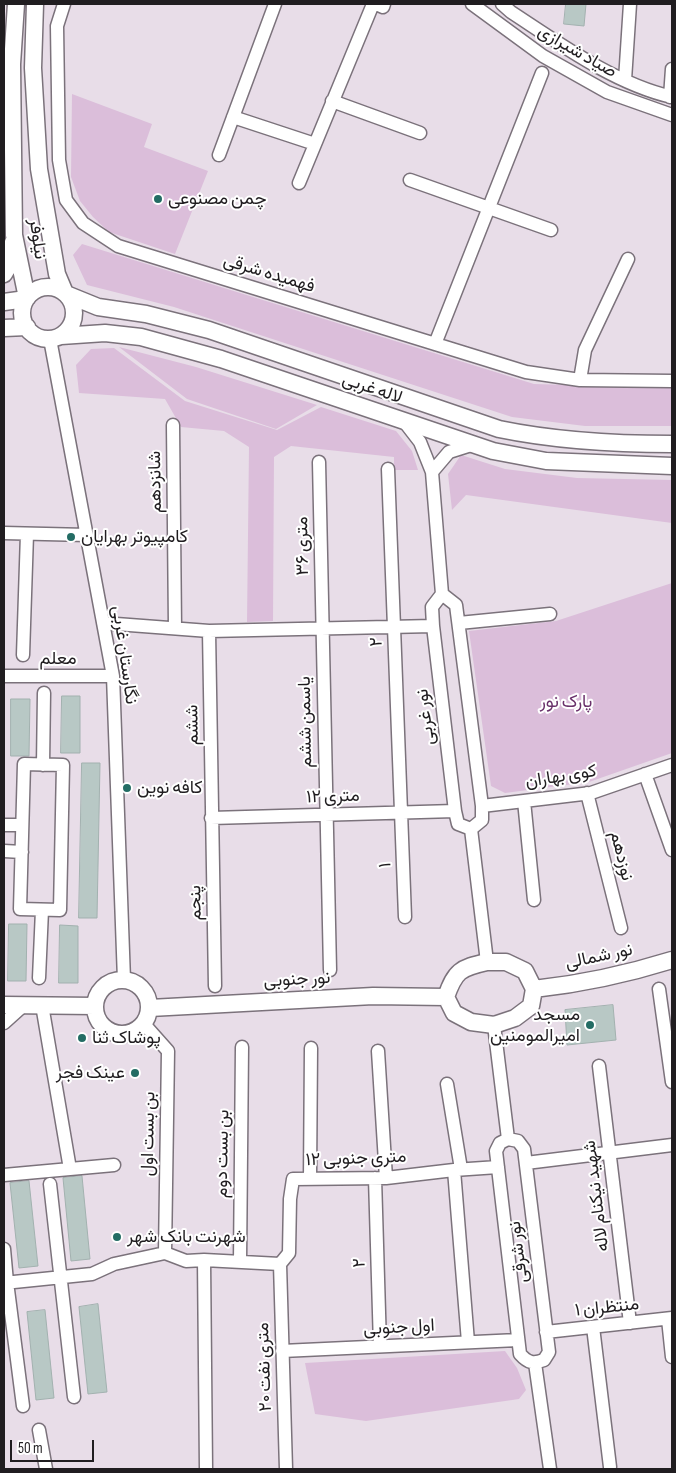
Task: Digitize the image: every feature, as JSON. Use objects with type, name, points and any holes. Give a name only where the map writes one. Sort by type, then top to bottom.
[{"type":"main road","name":"نیلوفر","points":[[16,4],[12,64],[14,235],[26,299]]},
{"type":"main road","name":"نیلوفر","points":[[36,8],[33,68],[39,169],[57,274],[65,294]]},
{"type":"main road","points":[[4,274],[8,268],[14,235]]},
{"type":"main road","points":[[49,287],[58,289],[65,294],[70,300],[74,315],[72,323],[67,330],[56,337],[37,336],[26,327],[22,313],[26,299],[32,292],[40,288],[49,287]]},
{"type":"main road","name":"لاله غربی","points":[[65,294],[98,307],[146,314],[209,330],[499,429],[528,435],[604,444],[672,444]]},
{"type":"main road","points":[[4,302],[26,299]]},
{"type":"main road","points":[[4,328],[26,327]]},
{"type":"main road","name":"لاله غربی","points":[[56,337],[105,333],[140,337],[221,359],[403,420],[471,445],[494,451],[546,461],[672,466]]},
{"type":"main road","name":"نور شمالی","points":[[534,989],[616,976],[672,960]]},
{"type":"main road","points":[[487,962],[506,962],[525,971],[534,989],[531,1006],[515,1018],[494,1025],[471,1022],[454,1013],[446,997],[453,978],[467,967],[487,962]]},
{"type":"main road","points":[[124,980],[139,986],[148,1000],[150,1008],[144,1024],[130,1034],[122,1035],[105,1029],[96,1014],[95,1006],[97,997],[107,984],[124,980]]},
{"type":"main road","name":"نور جنوبی","points":[[150,1008],[373,996],[446,997]]},
{"type":"main road","points":[[4,1005],[95,1006]]},
{"type":"street","name":"فهمیده شرقی","points":[[64,4],[57,26],[59,160],[66,200],[83,223],[118,246],[526,372],[580,380],[672,381]]},
{"type":"street","points":[[219,156],[275,4]]},
{"type":"street","points":[[299,183],[374,4],[382,7],[384,4]]},
{"type":"street","name":"صیاد شیرازی","points":[[472,4],[543,56],[607,92],[672,115]]},
{"type":"street","name":"صیاد شیرازی","points":[[502,4],[575,55],[625,80],[671,97]]},
{"type":"street","points":[[625,80],[630,4]]},
{"type":"street","points":[[671,97],[672,69]]},
{"type":"street","points":[[435,344],[542,73]]},
{"type":"street","points":[[332,101],[420,133]]},
{"type":"street","points":[[233,117],[315,144]]},
{"type":"street","points":[[410,180],[550,230]]},
{"type":"street","points":[[580,380],[585,350],[628,259]]},
{"type":"street","name":"نگارستان غربی","points":[[56,337],[86,535],[113,676],[124,980]]},
{"type":"street","name":"نور غربی","points":[[403,420],[420,442],[432,472],[442,594],[432,607],[433,626],[455,811]]},
{"type":"street","name":"شانزدهم","points":[[173,425],[175,628]]},
{"type":"street","points":[[432,472],[449,452],[471,445]]},
{"type":"street","name":"۳۶ متری","points":[[319,462],[322,629]]},
{"type":"street","name":"۲","points":[[388,469],[401,813]]},
{"type":"street","points":[[4,533],[86,535]]},
{"type":"street","points":[[23,655],[27,534]]},
{"type":"street","points":[[442,594],[456,605],[482,806],[482,820],[471,829]]},
{"type":"street","points":[[459,623],[550,614]]},
{"type":"street","points":[[103,623],[209,631],[433,626]]},
{"type":"street","name":"یاسمن ششم","points":[[322,629],[326,815]]},
{"type":"street","name":"ششم","points":[[209,631],[211,818]]},
{"type":"street","name":"معلم","points":[[4,676],[113,676]]},
{"type":"street","points":[[43,765],[44,693]]},
{"type":"street","points":[[24,764],[43,765],[63,765],[60,910],[20,909],[24,764]]},
{"type":"street","name":"کوی بهاران","points":[[482,806],[587,793],[672,765]]},
{"type":"street","points":[[645,774],[672,850]]},
{"type":"street","name":"نوزدهم","points":[[587,793],[621,928]]},
{"type":"street","points":[[524,801],[534,900]]},
{"type":"street","points":[[455,811],[458,824],[471,829]]},
{"type":"street","name":"۱۲ متری","points":[[211,818],[455,811]]},
{"type":"street","name":"۱","points":[[401,813],[405,917]]},
{"type":"street","points":[[326,815],[330,970]]},
{"type":"street","name":"پنجم","points":[[211,818],[215,986]]},
{"type":"street","points":[[4,825],[22,825]]},
{"type":"street","points":[[471,829],[487,962]]},
{"type":"street","points":[[4,851],[22,852]]},
{"type":"street","points":[[39,978],[42,910]]},
{"type":"street","points":[[659,989],[672,1082]]},
{"type":"street","points":[[4,1023],[24,1005]]},
{"type":"street","points":[[42,1005],[70,1169]]},
{"type":"street","name":"بن بست اول","points":[[144,1024],[168,1050],[165,1253]]},
{"type":"street","points":[[494,1025],[508,1139]]},
{"type":"street","name":"بن بست دوم","points":[[240,1262],[242,1047]]},
{"type":"street","points":[[310,1179],[311,1048]]},
{"type":"street","name":"۲","points":[[378,1051],[381,1178],[380,1346]]},
{"type":"street","name":"شهید نیکنام لاله","points":[[599,1066],[630,1323]]},
{"type":"street","points":[[447,1084],[457,1170],[468,1342]]},
{"type":"street","name":"نور شرقی","points":[[508,1139],[518,1141],[524,1149],[526,1163],[549,1352],[544,1360],[535,1363],[526,1361],[520,1354],[496,1151],[500,1143],[508,1139]]},
{"type":"street","points":[[526,1163],[672,1145]]},
{"type":"street","points":[[4,1175],[114,1165]]},
{"type":"street","name":"۱۲ متری جنوبی","points":[[280,1264],[289,1253],[290,1199],[293,1179],[381,1178],[498,1167]]},
{"type":"street","points":[[50,1184],[74,1397]]},
{"type":"street","points":[[4,1249],[5,1282],[23,1406]]},
{"type":"street","points":[[5,1282],[92,1274],[114,1264],[165,1253],[186,1261],[204,1260],[280,1264]]},
{"type":"street","points":[[204,1260],[206,1469]]},
{"type":"street","name":"۲۰ متری نفت","points":[[280,1264],[286,1469]]},
{"type":"street","points":[[670,1318],[672,1357]]},
{"type":"street","name":"منتظران ۱","points":[[546,1332],[670,1318]]},
{"type":"street","points":[[593,1327],[610,1467]]},
{"type":"street","name":"اول جنوبی","points":[[282,1351],[518,1340]]},
{"type":"street","points":[[535,1363],[550,1469]]},
{"type":"street","points":[[39,1430],[46,1469]]},
{"type":"green space","points":[[72,94],[152,124],[144,147],[208,171],[175,254],[109,232],[80,201],[71,177]]},
{"type":"green space","points":[[82,244],[534,384],[672,388],[672,426],[585,426],[512,417],[174,307],[87,285],[73,255]]},
{"type":"green space","points":[[119,347],[196,367],[317,405],[276,429],[187,399]]},
{"type":"green space","points":[[114,348],[185,401],[277,430],[321,407],[396,431],[412,451],[418,470],[394,470],[394,457],[291,446],[274,457],[273,621],[247,622],[249,447],[224,431],[181,427],[165,399],[79,393],[76,365],[91,349]]},
{"type":"green space","points":[[461,455],[505,469],[577,478],[672,480],[672,523],[466,495],[452,510],[448,474]]},
{"type":"green space","name":"پارک نور","points":[[672,583],[672,753],[589,782],[505,793],[491,786],[469,631],[556,621]]},
{"type":"green space","points":[[505,1351],[517,1368],[526,1390],[519,1399],[366,1421],[315,1414],[305,1363]]},
{"type":"building","points":[[566,4],[586,4],[584,26],[564,24]]},
{"type":"building","points":[[62,696],[80,696],[80,753],[61,753]]},
{"type":"building","points":[[11,699],[30,699],[29,756],[11,756]]},
{"type":"building","points":[[82,763],[100,763],[97,918],[79,918]]},
{"type":"building","points":[[9,924],[27,924],[26,981],[8,981]]},
{"type":"building","points":[[60,925],[78,926],[78,983],[59,983]]},
{"type":"building","name":"مسجد امیرالمومنین","points":[[613,1005],[616,1040],[567,1045],[565,1010]]},
{"type":"building","points":[[82,1176],[90,1259],[71,1261],[63,1178]]},
{"type":"building","points":[[29,1181],[38,1266],[19,1268],[10,1183]]},
{"type":"building","points":[[98,1304],[107,1392],[88,1394],[79,1307]]},
{"type":"building","points":[[45,1310],[54,1398],[36,1400],[27,1312]]},
{"type":"place","name":"چمن مصنوعی","points":[[158,199]]},
{"type":"place","name":"کامپیوتر بهرایان","points":[[71,537]]},
{"type":"place","name":"کافه نوین","points":[[127,788]]},
{"type":"place","name":"مسجد امیرالمومنین","points":[[590,1025]]},
{"type":"place","name":"پوشاک ثنا","points":[[82,1038]]},
{"type":"place","name":"عینک فجر","points":[[135,1073]]},
{"type":"place","name":"شهرنت بانک شهر","points":[[117,1237]]}]
